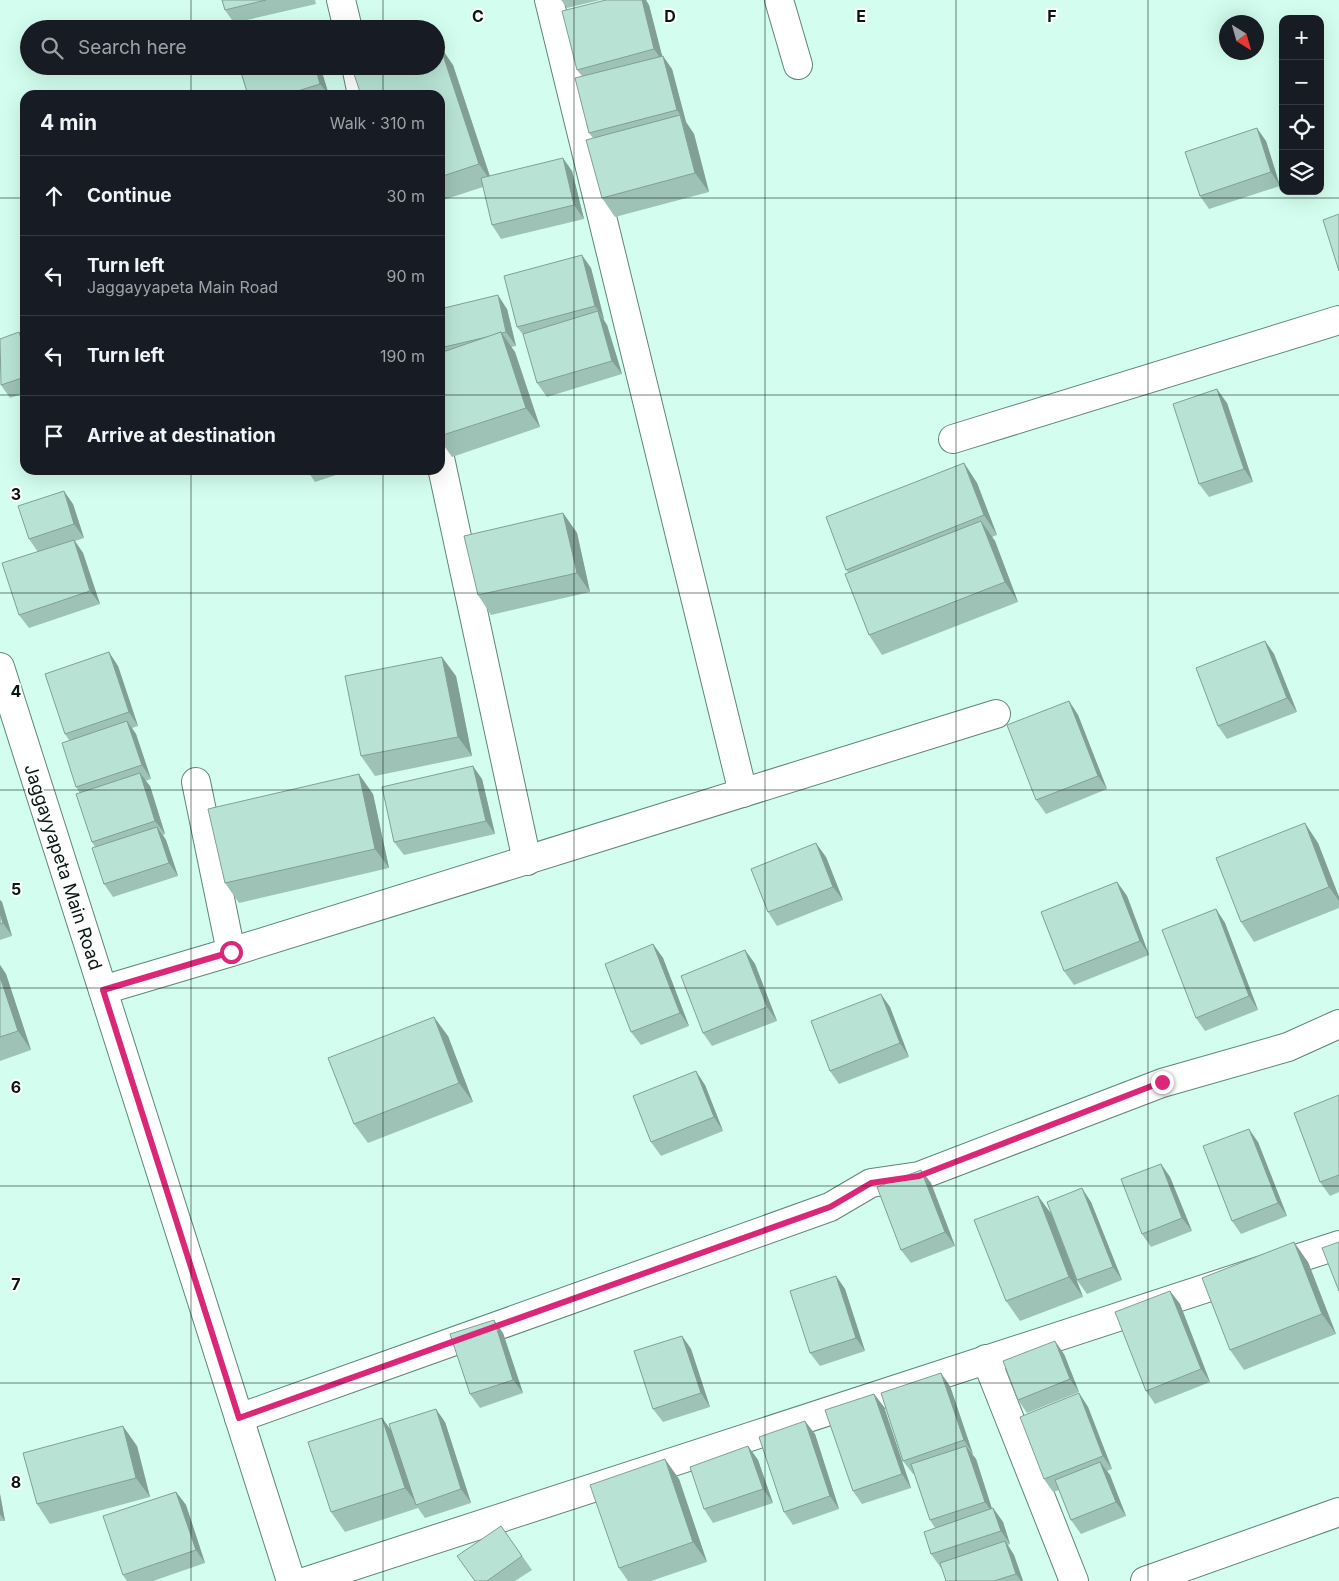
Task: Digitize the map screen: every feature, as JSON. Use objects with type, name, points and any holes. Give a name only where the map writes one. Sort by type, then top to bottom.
[{"type":"street","points":[[342,0],[346,20]]},
{"type":"street","points":[[549,0],[744,793]]},
{"type":"street","points":[[778,0],[798,65]]},
{"type":"street","points":[[358,75],[361,90]]},
{"type":"street","points":[[952,439],[1339,320]]},
{"type":"street","points":[[444,475],[527,861]]},
{"type":"street","name":"Jaggayyapeta Main Road","points":[[0,667],[291,1581]]},
{"type":"street","points":[[103,990],[527,861],[996,714]]},
{"type":"street","points":[[196,782],[231,952]]},
{"type":"street","points":[[239,1418],[830,1207],[871,1183],[919,1176],[1162,1082],[1288,1047],[1339,1024]]},
{"type":"street","points":[[307,1581],[1339,1245]]},
{"type":"street","points":[[986,1359],[1074,1581]]},
{"type":"street","points":[[1145,1581],[1339,1512]]},
{"type":"building","points":[[222,0],[266,0],[225,10]]},
{"type":"building","points":[[606,0],[642,0],[654,49],[577,70],[562,11]]},
{"type":"building","points":[[663,56],[677,110],[589,133],[575,78]]},
{"type":"building","points":[[445,61],[479,164],[445,175],[445,90],[359,90],[354,75],[445,75]]},
{"type":"building","points":[[242,75],[318,75],[320,84],[301,90],[246,90]]},
{"type":"building","points":[[680,115],[695,173],[602,198],[586,140]]},
{"type":"building","points":[[1257,128],[1271,172],[1200,196],[1185,152]]},
{"type":"building","points":[[563,158],[574,205],[492,225],[481,178]]},
{"type":"building","points":[[1339,214],[1339,271],[1323,220]]},
{"type":"building","points":[[582,255],[595,306],[517,327],[504,276]]},
{"type":"building","points":[[498,295],[506,332],[445,347],[445,308]]},
{"type":"building","points":[[598,311],[612,361],[537,383],[523,334]]},
{"type":"building","points":[[19,332],[20,335],[20,379],[1,385],[0,339]]},
{"type":"building","points":[[501,332],[526,408],[445,434],[445,351]]},
{"type":"building","points":[[1217,389],[1244,469],[1199,484],[1173,404]]},
{"type":"building","points":[[964,463],[984,515],[846,570],[826,517]]},
{"type":"building","points":[[64,491],[74,524],[29,539],[18,506]]},
{"type":"building","points":[[563,513],[577,573],[478,595],[464,536]]},
{"type":"building","points":[[981,521],[1005,582],[869,635],[845,574]]},
{"type":"building","points":[[74,540],[90,591],[19,615],[2,563]]},
{"type":"building","points":[[1265,641],[1287,698],[1218,726],[1196,668]]},
{"type":"building","points":[[109,652],[129,712],[65,734],[45,674]]},
{"type":"building","points":[[442,657],[458,737],[361,756],[345,676]]},
{"type":"building","points":[[1069,701],[1098,776],[1036,800],[1007,725]]},
{"type":"building","points":[[127,721],[142,765],[76,787],[62,743]]},
{"type":"building","points":[[473,766],[486,821],[394,842],[382,787]]},
{"type":"building","points":[[140,773],[155,821],[92,842],[76,794]]},
{"type":"building","points":[[359,774],[375,849],[225,883],[208,809]]},
{"type":"building","points":[[1305,823],[1329,887],[1241,922],[1216,858]]},
{"type":"building","points":[[157,827],[169,863],[104,884],[92,848]]},
{"type":"building","points":[[816,843],[833,887],[768,912],[751,869]]},
{"type":"building","points":[[1117,882],[1140,941],[1064,971],[1041,912]]},
{"type":"building","points":[[1216,909],[1249,996],[1196,1018],[1162,930]]},
{"type":"building","points":[[0,913],[3,923],[0,924]]},
{"type":"building","points":[[653,944],[680,1013],[631,1032],[605,964]]},
{"type":"building","points":[[745,950],[767,1007],[703,1033],[681,976]]},
{"type":"building","points":[[0,977],[18,1031],[0,1037]]},
{"type":"building","points":[[881,994],[900,1043],[830,1071],[811,1021]]},
{"type":"building","points":[[434,1017],[459,1083],[354,1124],[328,1058]]},
{"type":"building","points":[[696,1071],[714,1117],[651,1142],[633,1096]]},
{"type":"building","points":[[1339,1095],[1339,1175],[1320,1182],[1294,1113]]},
{"type":"building","points":[[1249,1129],[1278,1203],[1232,1221],[1203,1146]]},
{"type":"building","points":[[1161,1164],[1182,1218],[1142,1234],[1121,1179]]},
{"type":"building","points":[[921,1170],[945,1232],[901,1250],[877,1187]]},
{"type":"building","points":[[1082,1188],[1113,1267],[1077,1280],[1047,1202]]},
{"type":"building","points":[[1038,1196],[1069,1277],[1006,1301],[974,1220]]},
{"type":"building","points":[[1294,1242],[1322,1314],[1230,1350],[1202,1278]]},
{"type":"building","points":[[1339,1242],[1339,1291],[1322,1248]]},
{"type":"building","points":[[836,1276],[856,1338],[810,1353],[790,1291]]},
{"type":"building","points":[[1170,1291],[1201,1369],[1146,1391],[1115,1312]]},
{"type":"building","points":[[494,1320],[513,1380],[470,1394],[450,1334]]},
{"type":"building","points":[[682,1336],[701,1393],[653,1409],[634,1351]]},
{"type":"building","points":[[1055,1341],[1070,1379],[1018,1400],[1003,1361]]},
{"type":"building","points":[[941,1373],[964,1440],[903,1461],[881,1393]]},
{"type":"building","points":[[1079,1393],[1103,1456],[1044,1479],[1020,1417]]},
{"type":"building","points":[[874,1394],[902,1474],[853,1491],[825,1410]]},
{"type":"building","points":[[436,1409],[461,1489],[416,1505],[389,1424]]},
{"type":"building","points":[[382,1418],[405,1488],[331,1512],[308,1442]]},
{"type":"building","points":[[805,1421],[830,1496],[784,1512],[759,1437]]},
{"type":"building","points":[[123,1426],[136,1478],[37,1504],[23,1453]]},
{"type":"building","points":[[748,1446],[763,1489],[704,1509],[690,1467]]},
{"type":"building","points":[[966,1446],[985,1502],[930,1520],[911,1464]]},
{"type":"building","points":[[665,1459],[693,1542],[619,1568],[590,1485]]},
{"type":"building","points":[[1100,1462],[1116,1502],[1071,1520],[1055,1480]]},
{"type":"building","points":[[176,1492],[196,1550],[123,1575],[103,1516]]},
{"type":"building","points":[[993,1508],[1001,1531],[931,1554],[924,1532]]},
{"type":"building","points":[[501,1526],[522,1556],[487,1581],[475,1581],[457,1556]]},
{"type":"building","points":[[1005,1541],[1016,1574],[994,1581],[946,1581],[940,1563]]},
{"type":"route","points":[[231,952],[103,990],[239,1418],[830,1207],[871,1183],[919,1176],[1162,1082]]}]
